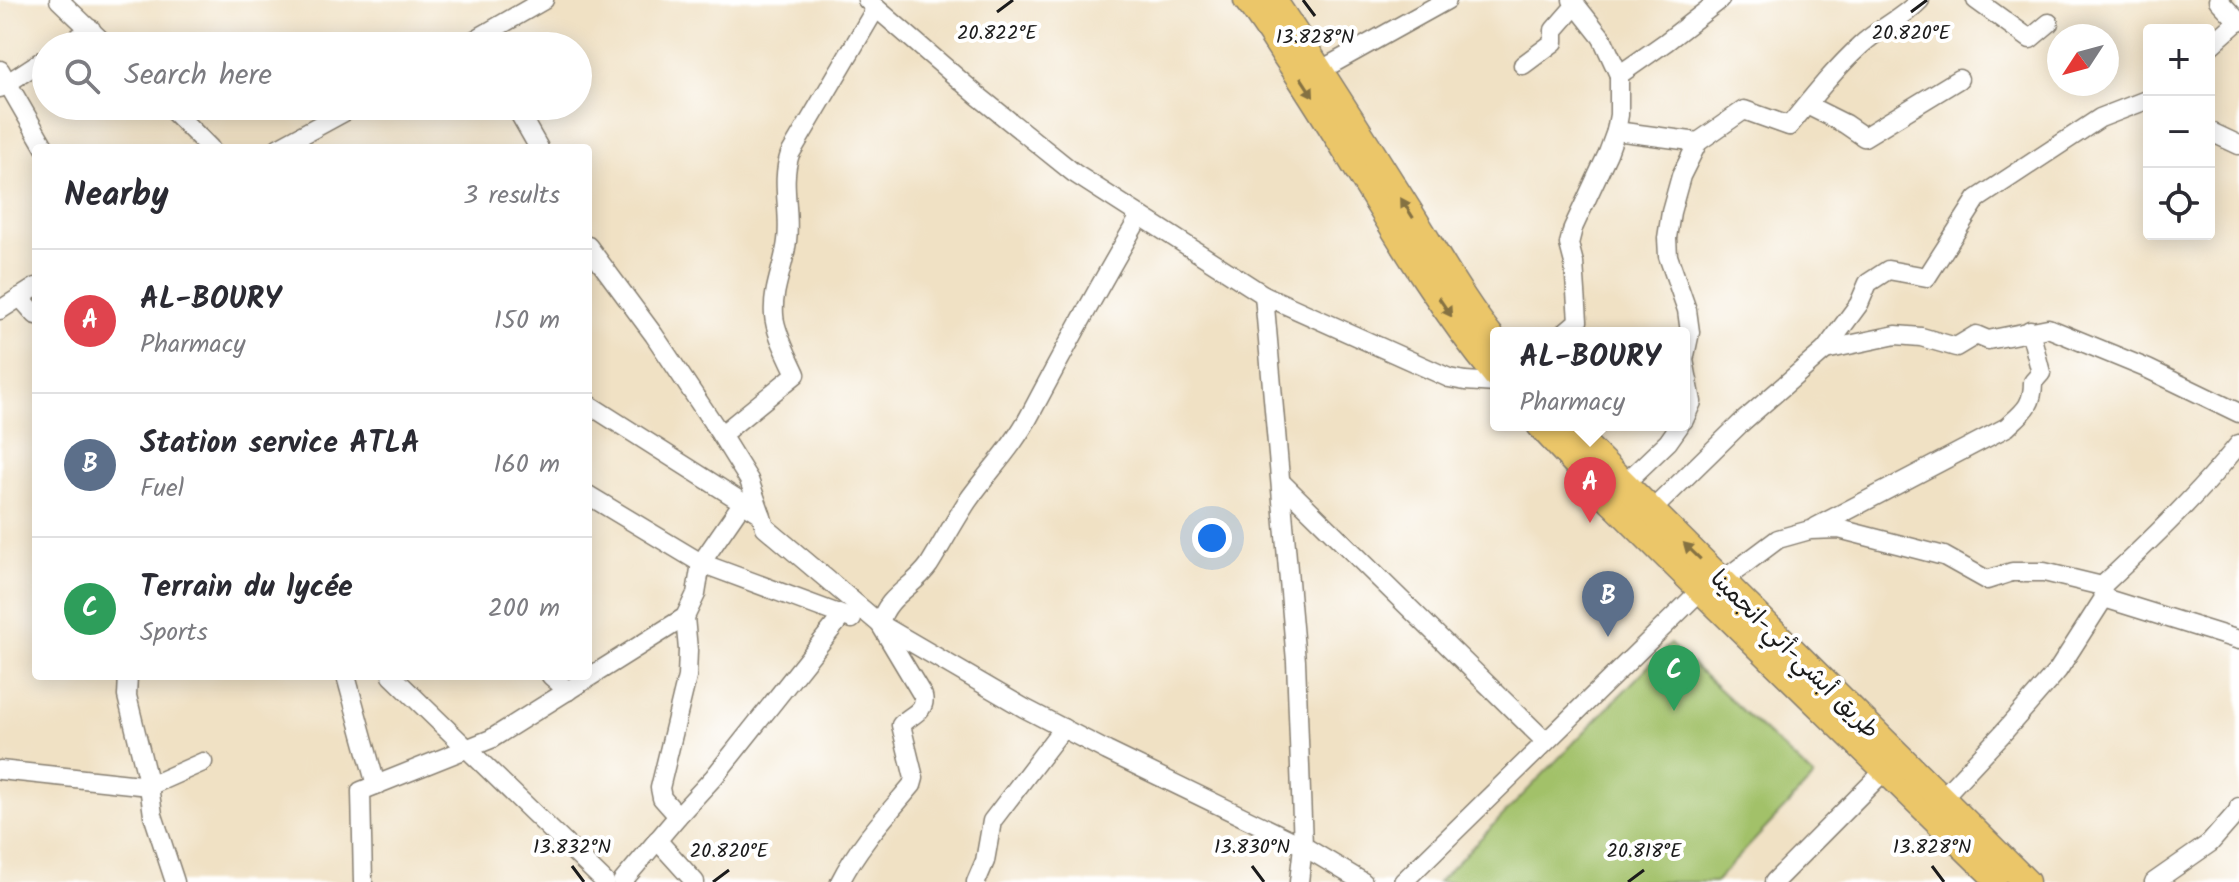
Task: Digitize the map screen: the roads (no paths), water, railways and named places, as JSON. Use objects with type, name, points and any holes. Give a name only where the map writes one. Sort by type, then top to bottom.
[{"type":"highway","points":[[1247,0],[1303,81],[1417,265],[1469,343],[1490,368]]},
{"type":"highway","points":[[1273,0],[1490,336]]},
{"type":"highway","points":[[1546,431],[1609,499],[1712,586],[1891,764],[2000,882]]},
{"type":"highway","name":"طريق أبشي-أتي-انجمينا","points":[[1571,431],[1651,511],[1712,586]]},
{"type":"highway","name":"طريق أبشي-أتي-انجمينا","points":[[1891,764],[1942,798],[2026,882]]},
{"type":"street","points":[[59,0],[94,32]]},
{"type":"street","points":[[493,32],[544,0]]},
{"type":"street","points":[[1321,70],[1447,0]]},
{"type":"street","points":[[1619,75],[1720,0]]},
{"type":"street","points":[[1689,327],[1687,310],[1668,256],[1667,238],[1681,176],[1698,142],[1744,110],[1789,126],[1831,73],[1860,46],[1906,14],[1920,0]]},
{"type":"street","points":[[1976,0],[2030,39],[2049,23]]},
{"type":"street","points":[[2215,42],[2238,22],[2218,0]]},
{"type":"street","points":[[1523,65],[1554,42],[1554,30],[1574,3],[1602,38],[1619,75],[1616,131],[1573,228],[1569,244],[1574,263],[1578,321],[1571,327]]},
{"type":"street","points":[[721,435],[796,374],[774,319],[774,295],[787,241],[786,165],[872,4],[977,95],[1074,173],[1264,295],[1449,378],[1490,383]]},
{"type":"street","points":[[86,32],[91,29]]},
{"type":"street","points":[[32,65],[2,80],[42,144]]},
{"type":"street","points":[[1807,105],[1864,137],[1959,79]]},
{"type":"street","points":[[1651,511],[1740,424],[1825,350],[1859,304],[1868,283],[1888,270],[1927,277],[1977,199],[2100,118],[2143,101]]},
{"type":"street","points":[[182,120],[206,144]]},
{"type":"street","points":[[285,144],[329,120]]},
{"type":"street","points":[[523,120],[537,144]]},
{"type":"street","points":[[1616,131],[1698,142]]},
{"type":"street","points":[[2215,134],[2239,145]]},
{"type":"street","points":[[840,882],[847,867],[912,785],[914,778],[901,725],[925,703],[880,624],[882,612],[927,567],[969,500],[1011,445],[1140,216]]},
{"type":"street","points":[[592,251],[654,335],[721,435],[749,480],[765,527],[880,624],[1024,708],[1303,846],[1363,882]]},
{"type":"street","points":[[0,310],[28,292]]},
{"type":"street","points":[[1264,295],[1296,661],[1303,846],[1299,882]]},
{"type":"street","points":[[1825,350],[1896,335],[1921,337],[1956,347],[1976,335],[1988,340],[2048,328],[2148,369],[2239,413]]},
{"type":"street","points":[[1403,882],[1545,741],[1712,586],[1778,539],[1810,530],[2007,427],[2033,398],[2033,382],[2041,373],[2030,330]]},
{"type":"street","points":[[592,407],[761,514]]},
{"type":"street","points":[[1623,485],[1676,431]]},
{"type":"street","points":[[1942,798],[2058,670],[2103,592],[2217,472],[2239,444]]},
{"type":"street","points":[[1282,483],[1545,741]]},
{"type":"street","points":[[592,497],[701,563],[842,616],[880,624]]},
{"type":"street","points":[[678,816],[662,798],[660,788],[687,677],[685,617],[696,594],[701,563],[743,502]]},
{"type":"street","points":[[1810,530],[1839,529],[1944,556],[1987,580],[2012,572],[2044,572],[2239,640]]},
{"type":"street","points":[[622,882],[714,777],[842,616]]},
{"type":"street","points":[[592,676],[685,617]]},
{"type":"street","points":[[128,680],[127,696],[153,815],[175,882]]},
{"type":"street","points":[[347,680],[376,785]]},
{"type":"street","points":[[396,680],[605,882]]},
{"type":"street","points":[[556,680],[568,691]]},
{"type":"street","points":[[363,882],[361,791],[491,739],[585,680]]},
{"type":"street","points":[[976,882],[985,861],[992,821],[1063,728]]},
{"type":"street","points":[[0,770],[149,786],[203,762]]},
{"type":"street","points":[[1774,882],[1891,764]]},
{"type":"street","points":[[2154,882],[2210,843],[2239,807]]},
{"type":"street","points":[[657,840],[695,882]]},
{"type":"place","name":"AL-BOURY","points":[[1590,523]]},
{"type":"place","name":"Station service ATLA","points":[[1608,637]]},
{"type":"place","name":"Terrain du lycée","points":[[1674,711]]}]
